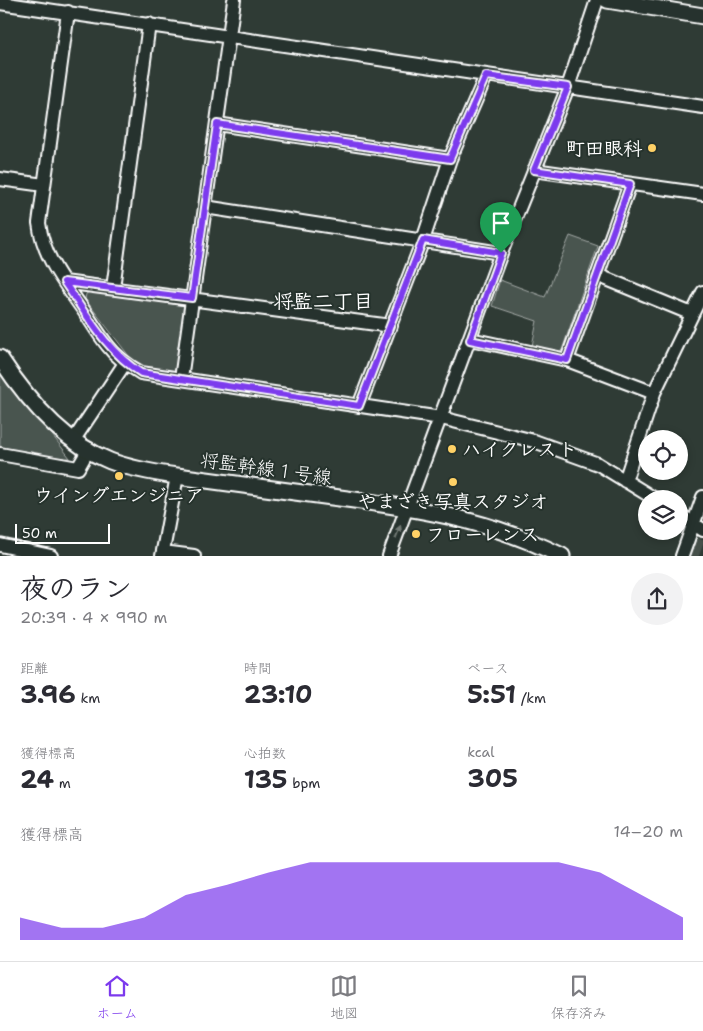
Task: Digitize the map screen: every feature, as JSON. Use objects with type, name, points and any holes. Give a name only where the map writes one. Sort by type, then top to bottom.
[{"type":"street","points":[[181,379],[234,0]]},
{"type":"street","points":[[389,556],[501,253],[568,87],[597,0]]},
{"type":"street","points":[[607,0],[703,16]]},
{"type":"street","points":[[0,2],[703,108]]},
{"type":"street","points":[[68,12],[39,223],[41,240],[64,282],[109,347],[125,363],[141,373],[441,418],[534,441],[598,464],[640,490]]},
{"type":"street","points":[[113,288],[149,24]]},
{"type":"street","points":[[359,406],[423,240],[450,159],[486,76]]},
{"type":"street","points":[[217,124],[450,159]]},
{"type":"street","points":[[534,170],[703,194]]},
{"type":"street","points":[[0,179],[44,185]]},
{"type":"street","points":[[567,360],[630,184]]},
{"type":"street","points":[[205,207],[501,253]]},
{"type":"street","points":[[597,276],[692,314]]},
{"type":"street","points":[[64,282],[391,326]]},
{"type":"street","points":[[625,480],[654,393],[703,292]]},
{"type":"street","points":[[470,340],[567,360],[654,393]]},
{"type":"street","name":"将監幹線１号線","points":[[0,358],[42,411],[73,441],[109,461],[144,471],[408,507],[465,518],[528,539],[562,556]]},
{"type":"street","points":[[73,441],[125,363]]},
{"type":"street","points":[[0,454],[78,468],[89,449]]},
{"type":"street","points":[[177,476],[163,554],[194,556]]},
{"type":"street","points":[[682,556],[698,526],[703,497]]},
{"type":"street","points":[[0,545],[51,556]]},
{"type":"shaded area","points":[[570,236],[598,246],[562,350],[557,353],[532,346],[537,321],[492,306],[500,280],[545,297]]},
{"type":"shaded area","points":[[91,291],[187,306],[178,369],[173,374],[147,371],[136,365],[85,299],[86,294]]},
{"type":"shaded area","points":[[0,368],[70,458],[53,458],[0,448]]},
{"type":"tunnel","points":[[688,556],[703,518]]},
{"type":"place","name":"町田眼科","points":[[652,148]]},
{"type":"place","name":"ハイクレスト","points":[[452,449]]},
{"type":"place","name":"ウイングエンジニア","points":[[119,476]]},
{"type":"place","name":"やまざき写真スタジオ","points":[[453,482]]},
{"type":"place","name":"フローレンス","points":[[416,534]]},
{"type":"district","name":"将監二丁目","points":[[323,301]]},
{"type":"route","points":[[486,76],[568,87],[534,170],[630,184],[567,360],[470,340],[501,253],[423,240],[359,406],[141,373],[125,363],[109,347],[64,282],[192,298],[217,124],[450,159],[486,76]]}]
